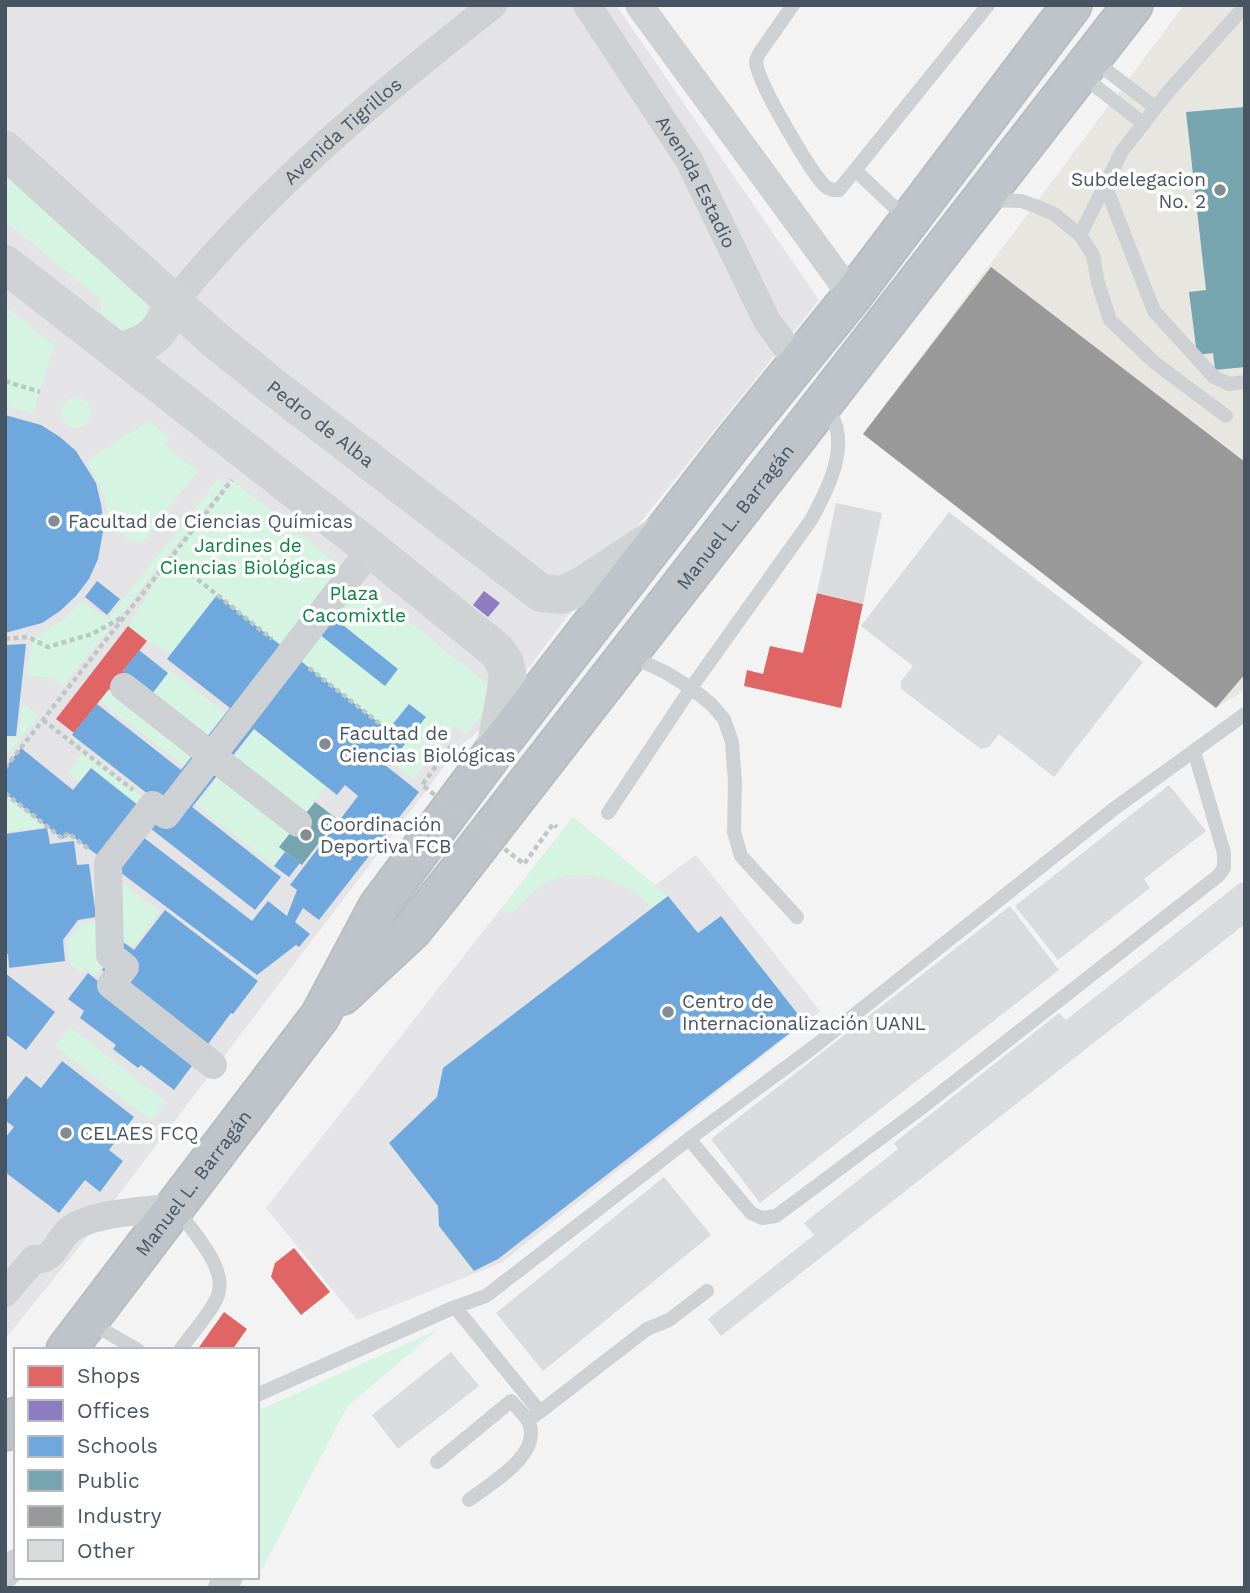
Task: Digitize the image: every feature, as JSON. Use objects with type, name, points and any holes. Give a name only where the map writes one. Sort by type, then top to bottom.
[{"type":"highway","name":"Manuel L. Barragán","points":[[320,1016],[412,930],[1133,5]]},
{"type":"highway","name":"Manuel L. Barragán","points":[[77,1335],[320,1016],[378,907],[495,750],[662,533],[852,296],[1071,6]]},
{"type":"street","name":"Avenida Tigrillos","points":[[173,303],[201,269],[304,161],[391,85],[493,5]]},
{"type":"street","name":"Avenida Estadio","points":[[587,5],[689,160],[766,321],[797,362]]},
{"type":"street","points":[[639,5],[852,296]]},
{"type":"street","name":"Pedro de Alba","points":[[5,150],[173,303],[271,385],[541,593],[562,595],[580,587],[662,533]]},
{"type":"street","points":[[5,264],[491,645],[502,657],[508,671],[495,750]]},
{"type":"street","points":[[118,352],[134,348],[153,337],[161,329],[173,303]]},
{"type":"street","points":[[213,1065],[111,985],[125,967],[110,955],[108,863],[153,805],[166,815],[371,549]]},
{"type":"street","points":[[124,687],[298,823]]},
{"type":"street","points":[[5,1293],[34,1259],[47,1257],[72,1228],[94,1219],[175,1207]]},
{"type":"lane","points":[[793,5],[756,60],[760,75],[804,156],[825,187],[831,190],[839,190],[988,5]]},
{"type":"lane","points":[[1080,235],[1122,151],[1245,6]]},
{"type":"lane","points":[[1085,66],[1156,108]]},
{"type":"lane","points":[[1085,66],[1144,124]]},
{"type":"lane","points":[[855,170],[909,221]]},
{"type":"lane","points":[[1105,185],[1154,311],[1214,377],[1229,384],[1245,382]]},
{"type":"lane","points":[[982,199],[1021,201],[1038,207],[1054,214],[1080,235],[1093,256],[1110,320],[1155,363],[1226,416]]},
{"type":"lane","points":[[608,813],[691,688],[811,520],[826,492],[837,453],[838,430],[825,401]]},
{"type":"lane","points":[[627,655],[665,672],[691,688],[724,719],[732,742],[736,782],[734,832],[741,856],[797,917]]},
{"type":"lane","points":[[259,1394],[455,1307],[486,1296],[689,1139],[815,1046],[1115,808],[1245,714]]},
{"type":"lane","points":[[689,1139],[751,1213],[762,1218],[776,1216],[919,1108],[1218,876],[1224,868],[1224,853],[1194,751]]},
{"type":"lane","points":[[175,1207],[219,1270],[221,1283],[218,1297],[181,1348]]},
{"type":"lane","points":[[534,1416],[648,1329],[669,1320],[707,1291]]},
{"type":"lane","points":[[455,1307],[534,1416],[528,1450],[470,1500]]},
{"type":"lane","points":[[77,1335],[130,1348]]},
{"type":"lane","points":[[437,1462],[511,1401],[534,1416]]},
{"type":"path","points":[[5,381],[40,392]]},
{"type":"path","points":[[5,768],[232,480]]},
{"type":"path","points":[[5,639],[29,638],[48,647],[92,634],[125,616]]},
{"type":"path","points":[[43,720],[153,805]]},
{"type":"path","points":[[451,746],[422,785],[524,864],[553,824],[558,827]]},
{"type":"path","points":[[5,793],[63,839],[68,833],[108,863]]},
{"type":"shaded area","points":[[5,5],[616,5],[819,300],[611,559],[483,728],[460,746],[72,1256],[5,1339]]},
{"type":"shaded area","points":[[1184,5],[1245,5],[1245,690],[1216,708],[863,434]]},
{"type":"shaded area","points":[[573,817],[655,885],[696,855],[820,1011],[501,1263],[357,1320],[266,1208]]},
{"type":"green space","points":[[5,174],[144,299],[149,317],[128,336],[102,320],[100,299],[5,221]]},
{"type":"green space","points":[[5,307],[54,345],[33,414],[5,406]]},
{"type":"green space","points":[[76,398],[87,402],[91,413],[87,424],[76,428],[65,424],[61,413],[65,402]]},
{"type":"green space","points":[[149,421],[170,438],[165,446],[198,471],[141,544],[107,528],[107,510],[103,494],[87,463],[92,457]]},
{"type":"green space","points":[[218,479],[225,484],[62,687],[52,678],[26,675],[33,638],[64,619],[82,601],[107,620]]},
{"type":"green space","points":[[232,480],[486,683],[488,687],[483,713],[467,734],[455,726],[413,779],[391,762],[426,717],[409,704],[388,730],[218,595],[171,654],[147,641],[128,626],[171,558]],"holes":[[[324,610],[398,669],[385,686]]]},
{"type":"green space","points":[[170,670],[225,713],[184,766],[100,701],[109,689],[116,695],[152,693]]},
{"type":"green space","points":[[23,703],[39,715],[5,757],[5,738],[18,737]]},
{"type":"green space","points":[[255,729],[327,785],[280,847],[285,852],[274,866],[196,805]]},
{"type":"green space","points":[[84,751],[153,805],[148,813],[91,768],[80,782],[68,772]]},
{"type":"green space","points":[[5,797],[44,827],[5,831]]},
{"type":"green space","points":[[573,817],[668,896],[652,908],[627,888],[613,881],[584,874],[568,875],[539,887],[511,913],[500,911]]},
{"type":"green space","points":[[93,870],[113,875],[160,912],[133,947],[123,939],[95,976],[85,968],[81,973],[70,963],[67,942],[80,924],[99,921]]},
{"type":"green space","points":[[70,1027],[166,1102],[151,1121],[55,1046]]},
{"type":"green space","points":[[437,1330],[347,1407],[261,1571],[259,1410]]},
{"type":"building: Shops","points":[[817,593],[863,604],[841,708],[744,686],[747,670],[763,674],[770,646],[803,653]]},
{"type":"building: Shops","points":[[128,626],[147,641],[123,671],[131,677],[117,696],[109,689],[74,733],[56,719]]},
{"type":"building: Shops","points":[[294,1248],[330,1292],[301,1315],[271,1277],[275,1263]]},
{"type":"building: Shops","points":[[224,1312],[247,1329],[233,1348],[198,1348]]},
{"type":"building: Offices","points":[[484,591],[500,603],[488,617],[473,605]]},
{"type":"building: Schools","name":"Facultad de Ciencias Químicas","points":[[5,415],[41,425],[76,451],[96,483],[104,526],[98,559],[89,579],[76,596],[42,623],[5,633]]},
{"type":"building: Schools","points":[[97,581],[120,599],[107,615],[85,597]]},
{"type":"building: Schools","points":[[217,595],[388,730],[409,704],[426,717],[391,762],[373,749],[370,753],[419,792],[319,920],[303,908],[295,922],[310,934],[299,947],[296,945],[257,975],[68,833],[63,839],[5,793],[5,768],[21,748],[73,790],[91,768],[148,813],[157,801],[72,735],[97,704],[181,770],[230,708],[167,659]],"holes":[[[254,729],[337,795],[345,785],[358,796],[290,885],[297,890],[287,916],[268,901],[252,921],[134,830],[141,821],[255,910],[281,877],[192,807]]]},
{"type":"building: Schools","points":[[324,610],[398,669],[385,686],[310,627]]},
{"type":"building: Schools","points":[[26,644],[16,736],[5,736],[5,645]]},
{"type":"building: Schools","points":[[139,650],[168,673],[152,694],[123,671]]},
{"type":"building: Schools","points":[[47,828],[50,844],[74,841],[77,865],[89,864],[96,917],[78,920],[63,940],[65,961],[9,968],[8,954],[5,955],[5,834]]},
{"type":"building: Schools","points":[[285,852],[300,863],[289,877],[274,866]]},
{"type":"building: Schools","points":[[668,896],[698,933],[721,916],[804,1022],[498,1259],[474,1271],[439,1226],[438,1206],[389,1143],[437,1097],[443,1068]]},
{"type":"building: Schools","points":[[165,910],[258,981],[174,1090],[141,1065],[138,1068],[113,1049],[116,1045],[80,1018],[84,1011],[68,999],[88,973],[103,985],[110,976],[102,970],[123,942],[134,950]]},
{"type":"building: Schools","points":[[5,973],[55,1012],[26,1050],[5,1034]]},
{"type":"building: Schools","name":"CELAES FCQ","points":[[62,1061],[134,1117],[109,1150],[123,1161],[100,1192],[85,1180],[59,1213],[5,1172],[5,1138],[14,1127],[5,1120],[5,1102],[26,1076],[41,1088]]},
{"type":"building: Public","name":"Subdelegacion No. 2","points":[[1245,107],[1245,367],[1215,370],[1213,353],[1197,355],[1189,292],[1206,290],[1186,112]]},
{"type":"building: Public","name":"Coordinación Deportiva FCB","points":[[315,802],[337,819],[302,865],[279,847]]},
{"type":"building: Industry","points":[[991,267],[1245,462],[1245,674],[1216,708],[863,434]]},
{"type":"building: Other","points":[[836,503],[882,513],[863,604],[817,593]]},
{"type":"building: Other","points":[[949,512],[1143,662],[1054,777],[999,734],[989,747],[981,749],[901,689],[901,681],[913,666],[861,626]]},
{"type":"building: Other","points":[[1169,785],[1206,831],[1144,879],[1150,888],[1058,960],[1015,906]]},
{"type":"building: Other","points":[[1241,882],[1245,887],[1245,924],[721,1336],[708,1319],[814,1235],[804,1223],[898,1149],[894,1143],[1059,1013],[1066,1020]]},
{"type":"building: Other","points":[[1010,906],[1059,970],[760,1203],[711,1139]]},
{"type":"building: Other","points":[[664,1177],[711,1235],[543,1371],[496,1313]]},
{"type":"building: Other","points":[[451,1352],[479,1386],[398,1449],[372,1415]]},
{"type":"place","name":"Subdelegacion No. 2","points":[[1220,190]]},
{"type":"place","name":"Facultad de Ciencias Químicas","points":[[54,521]]},
{"type":"place","name":"Facultad de Ciencias Biológicas","points":[[325,744]]},
{"type":"place","name":"Coordinación Deportiva FCB","points":[[306,835]]},
{"type":"place","name":"Centro de Internacionalización UANL","points":[[668,1012]]},
{"type":"place","name":"CELAES FCQ","points":[[66,1133]]},
{"type":"park label","name":"Jardines de Ciencias Biológicas","points":[[248,556]]},
{"type":"park label","name":"Plaza Cacomixtle","points":[[354,604]]}]
